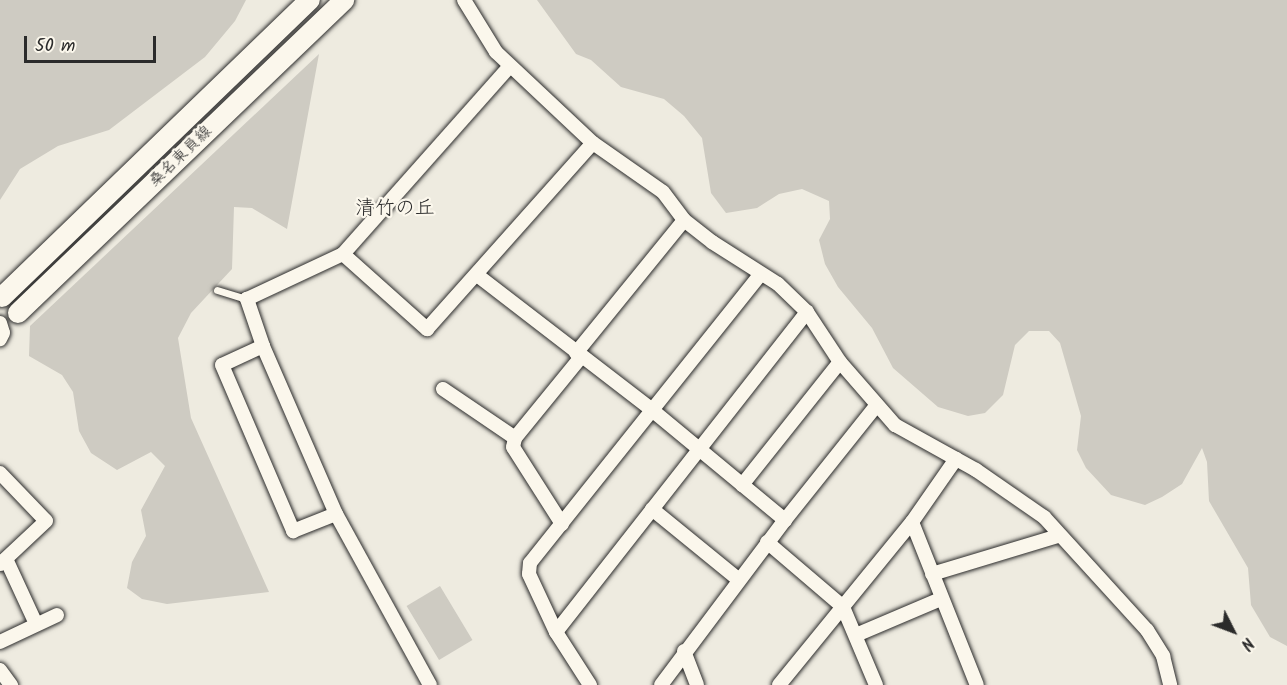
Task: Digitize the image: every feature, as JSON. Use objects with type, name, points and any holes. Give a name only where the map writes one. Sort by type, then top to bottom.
[{"type":"main road","name":"桑名東員線","points":[[2,297],[310,0]]},
{"type":"main road","name":"桑名東員線","points":[[18,313],[344,0]]},
{"type":"street","points":[[465,0],[496,52],[593,143],[663,192],[684,220],[760,274],[778,284],[807,312],[840,362],[876,406],[895,425],[956,459],[1044,517],[1058,536],[1148,630],[1163,656],[1170,685]]},
{"type":"street","points":[[430,685],[336,514],[263,346],[247,299],[343,254],[510,66]]},
{"type":"street","points":[[343,254],[427,329],[593,143]]},
{"type":"street","points":[[562,524],[517,457],[513,447],[515,438],[684,220]]},
{"type":"street","points":[[590,685],[556,632],[529,574],[530,563],[760,274]]},
{"type":"street","points":[[477,275],[652,410],[784,520]]},
{"type":"street","points":[[556,632],[807,312]]},
{"type":"street","points":[[0,323],[3,333],[0,339]]},
{"type":"street","points":[[263,346],[222,365],[293,531],[336,514]]},
{"type":"street","points":[[742,485],[840,362]]},
{"type":"street","points":[[444,389],[515,438]]},
{"type":"street","points":[[661,685],[767,542],[876,406]]},
{"type":"street","points":[[779,685],[912,522],[956,459]]},
{"type":"street","points":[[0,472],[46,521],[3,562],[36,624]]},
{"type":"street","points":[[652,509],[739,580]]},
{"type":"street","points":[[912,522],[977,685]]},
{"type":"street","points":[[932,574],[1058,536]]},
{"type":"street","points":[[767,542],[843,607],[876,685]]},
{"type":"street","points":[[856,635],[941,599]]},
{"type":"street","points":[[0,642],[57,615]]},
{"type":"street","points":[[684,651],[697,685]]},
{"type":"street","points":[[0,670],[11,685]]},
{"type":"lane","points":[[217,290],[247,299]]},
{"type":"shaded area","points":[[0,0],[246,0],[235,21],[205,57],[109,130],[58,146],[20,169],[0,200]]},
{"type":"shaded area","points":[[537,0],[1287,0],[1287,646],[1270,637],[1251,605],[1248,568],[1209,501],[1207,462],[1202,448],[1182,484],[1162,497],[1145,505],[1111,495],[1086,468],[1077,450],[1081,416],[1060,343],[1049,331],[1029,331],[1015,345],[1003,395],[985,413],[968,416],[938,407],[893,368],[872,328],[838,287],[825,264],[819,240],[830,219],[829,201],[802,189],[779,194],[757,208],[726,213],[711,193],[702,138],[684,116],[664,99],[621,87],[591,60],[576,54]]},
{"type":"shaded area","points":[[319,54],[287,229],[252,208],[234,207],[232,269],[191,313],[178,338],[191,418],[269,592],[167,604],[142,599],[127,588],[132,562],[146,536],[141,510],[165,466],[151,452],[117,470],[91,453],[79,431],[73,392],[62,375],[29,356],[30,326]]},
{"type":"shaded area","points":[[440,586],[472,640],[439,660],[407,606]]},
{"type":"district","name":"清竹の丘","points":[[395,209]]}]
